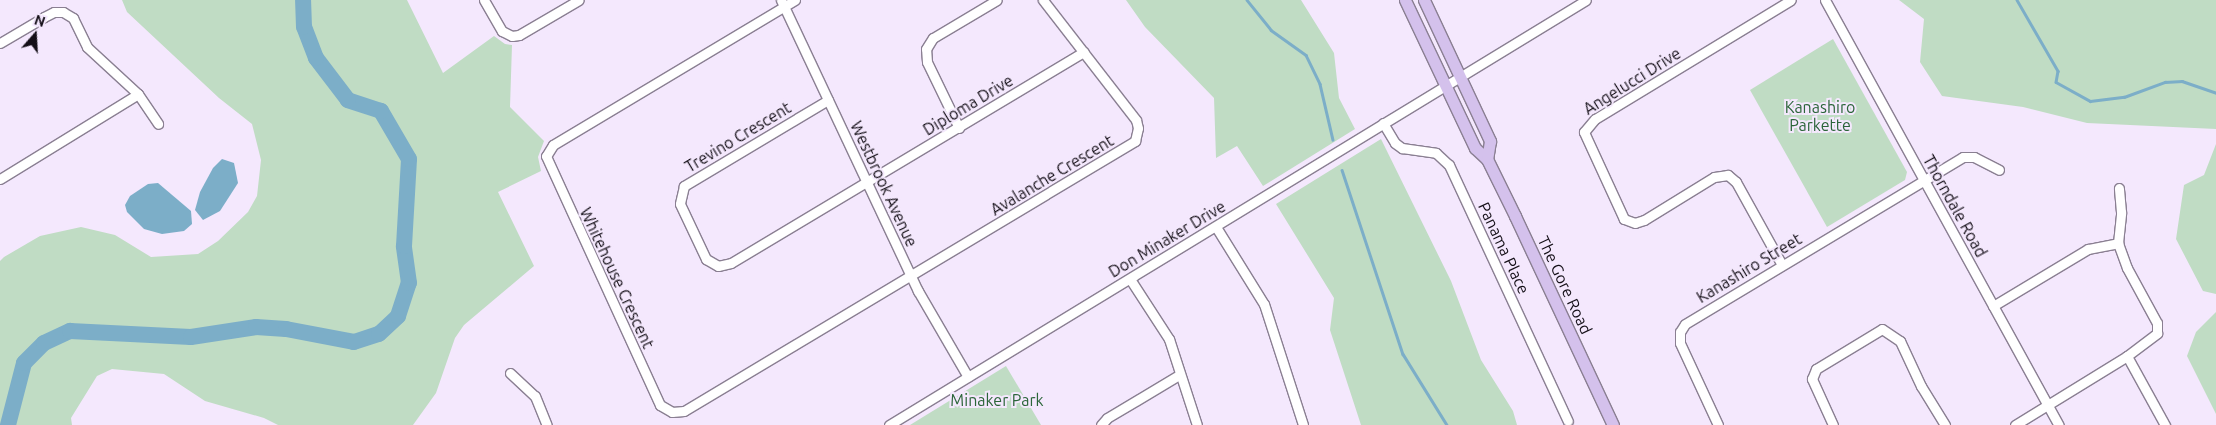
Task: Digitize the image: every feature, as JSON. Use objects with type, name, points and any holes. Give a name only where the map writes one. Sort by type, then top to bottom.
[{"type":"main road","name":"The Gore Road","points":[[1405,0],[1475,148],[1487,159],[1613,425]]},
{"type":"main road","name":"The Gore Road","points":[[1424,0],[1490,141],[1487,159]]},
{"type":"street","points":[[484,0],[502,31],[512,36],[519,35],[579,0]]},
{"type":"street","points":[[783,3],[795,0]]},
{"type":"street","points":[[959,128],[927,62],[926,50],[934,38],[997,0]]},
{"type":"street","name":"Avalanche Crescent","points":[[911,276],[1135,141],[1138,128],[1136,120],[1043,0]]},
{"type":"street","name":"Don Minaker Drive","points":[[889,425],[1586,0]]},
{"type":"street","name":"Angelucci Drive","points":[[1782,265],[1736,182],[1728,175],[1714,177],[1644,220],[1635,223],[1624,219],[1584,132],[1595,119],[1791,0]]},
{"type":"street","name":"Thorndale Road","points":[[1826,0],[2059,425]]},
{"type":"street","name":"Westbrook Avenue","points":[[783,3],[911,276],[968,377]]},
{"type":"street","name":"Whitehouse Crescent","points":[[783,3],[553,145],[546,156],[660,405],[672,412],[684,411],[911,276]]},
{"type":"street","points":[[0,43],[44,16],[54,12],[63,12],[73,18],[87,46],[138,94],[158,124]]},
{"type":"street","name":"Diploma Drive","points":[[867,182],[1084,52]]},
{"type":"street","points":[[0,179],[138,94]]},
{"type":"street","name":"Trevino Crescent","points":[[828,100],[684,186],[680,204],[706,259],[718,266],[731,263],[867,182]]},
{"type":"street","name":"Panama Place","points":[[1383,123],[1395,143],[1402,148],[1436,153],[1448,165],[1568,421]]},
{"type":"street","name":"Kanashiro Street","points":[[1718,425],[1680,344],[1680,332],[1685,324],[1923,179],[1963,157],[1974,157],[1999,170]]},
{"type":"street","points":[[2015,425],[2153,340],[2159,328],[2118,243],[2122,212],[2119,188]]},
{"type":"street","points":[[1216,227],[1264,304],[1303,425]]},
{"type":"street","points":[[1993,306],[2088,249],[2118,243]]},
{"type":"street","points":[[1130,279],[1169,340],[1197,425]]},
{"type":"street","points":[[1833,425],[1812,379],[1816,369],[1882,329],[1900,341],[1921,386],[1945,425]]},
{"type":"street","points":[[2128,356],[2165,425]]},
{"type":"street","points":[[510,373],[535,396],[547,425]]},
{"type":"street","points":[[1101,425],[1107,418],[1179,374]]},
{"type":"green space","points":[[122,0],[407,0],[443,73],[494,36],[505,44],[512,45],[510,107],[544,141],[538,157],[541,171],[498,192],[534,266],[464,325],[455,338],[436,393],[413,425],[278,425],[264,418],[205,401],[164,374],[112,369],[97,376],[71,418],[72,425],[0,425],[0,261],[4,257],[40,236],[81,227],[115,235],[151,257],[198,254],[218,241],[248,212],[257,196],[261,160],[252,124],[219,98],[127,12]]},
{"type":"green space","points":[[1126,0],[1301,0],[1334,53],[1339,98],[1355,129],[1263,186],[1237,146],[1216,158],[1214,98],[1145,27]]},
{"type":"green space","points":[[1899,0],[2216,0],[2216,129],[2087,123],[2023,107],[1942,96],[1920,62],[1924,19]]},
{"type":"green space","name":"Kanashiro Parkette","points":[[1833,39],[1907,172],[1905,180],[1827,227],[1750,90]]},
{"type":"green space","points":[[1381,139],[1451,281],[1481,360],[1513,411],[1517,425],[1361,425],[1330,330],[1334,298],[1276,204]]},
{"type":"green space","points":[[2216,144],[2216,294],[2203,291],[2176,239],[2184,185],[2204,175]]},
{"type":"green space","points":[[2216,312],[2216,414],[2187,356],[2196,332]]},
{"type":"green space","name":"Minaker Park","points":[[1006,366],[1041,425],[910,425]]},
{"type":"water","points":[[222,159],[234,163],[238,183],[220,211],[203,220],[195,210],[200,192],[213,168]]},
{"type":"water","points":[[158,183],[191,211],[192,224],[184,231],[162,234],[144,229],[127,212],[125,205],[130,196],[148,184]]},
{"type":"waterway","points":[[8,425],[24,363],[44,343],[70,331],[191,337],[256,327],[286,329],[354,342],[379,334],[398,316],[409,283],[404,246],[409,159],[381,111],[348,100],[316,58],[304,27],[303,0]]},
{"type":"waterway","points":[[1247,0],[1271,30],[1306,55],[1320,84],[1333,140]]},
{"type":"waterway","points":[[2017,0],[2058,71],[2056,82],[2090,101],[2124,97],[2165,82],[2182,81],[2216,93]]},
{"type":"waterway","points":[[1342,170],[1403,354],[1447,425]]}]
